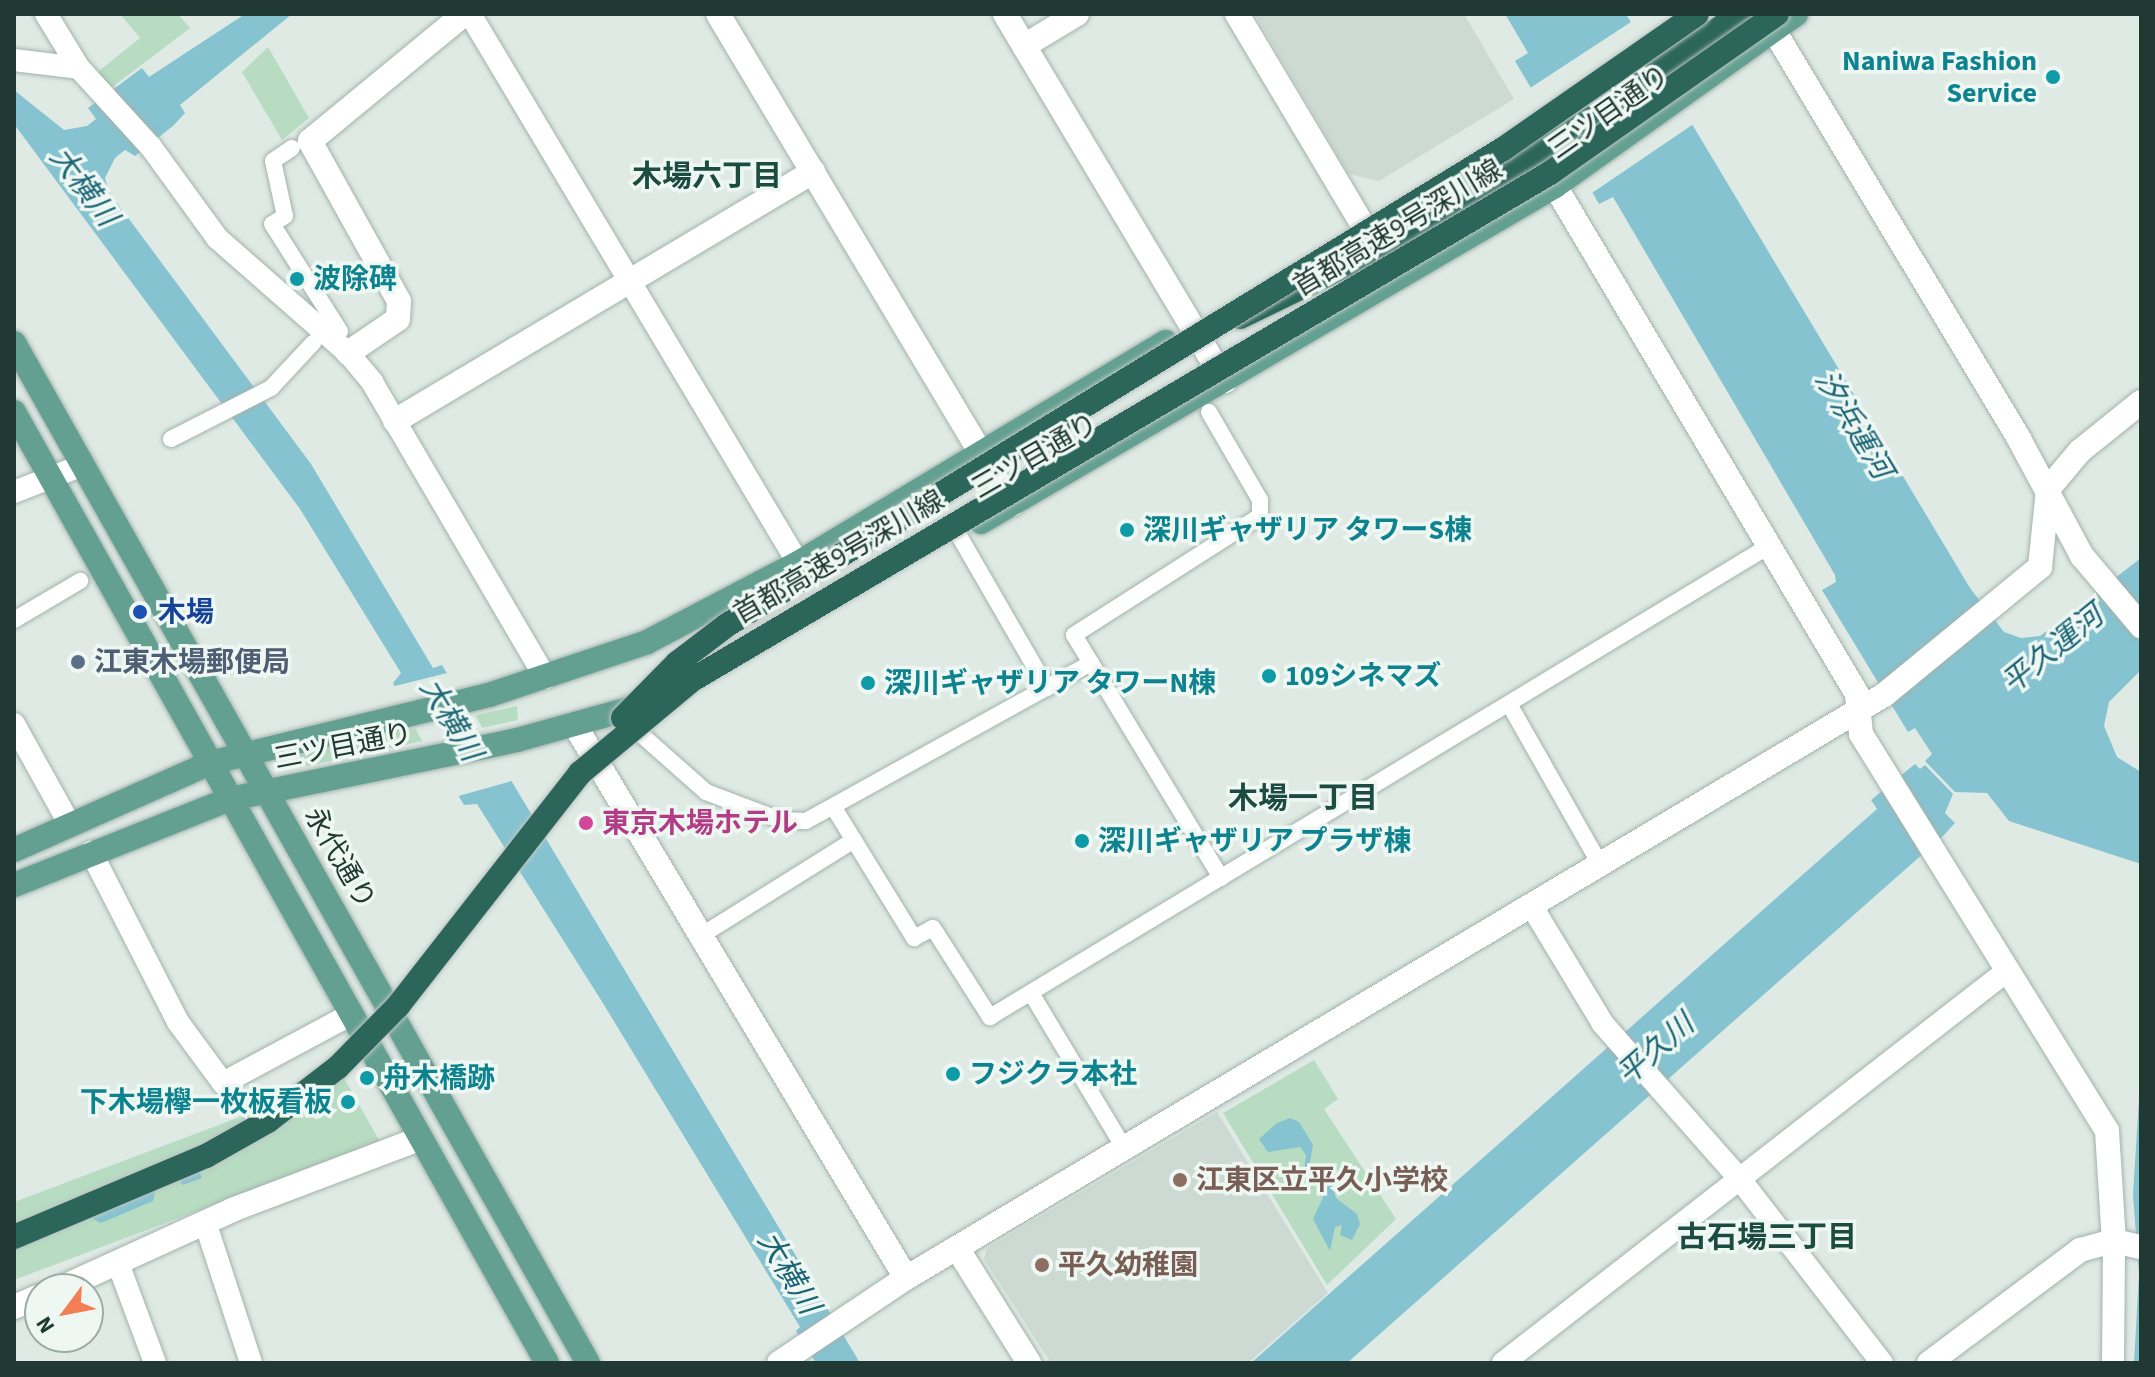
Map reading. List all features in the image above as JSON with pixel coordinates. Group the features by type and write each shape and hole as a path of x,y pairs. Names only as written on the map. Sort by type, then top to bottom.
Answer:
{"highway":[{"name":"首都高速9号深川線","path":"14,1236 192,1161 267,1119 313,1085 396,1003 598,744 656,683 727,625 1503,149 1697,14"},
{"path":"1191,327 1255,314 1387,246 1580,127 1740,14"},
{"name":"首都高速9号深川線","path":"14,1236 216,1151 268,1121 338,1067 398,1006 580,773 692,680 1550,173 1772,19"}],"main road":[{"name":"三ツ目通り","path":"14,850 210,763 245,751 489,695 546,678 709,613 798,563 1532,121 1686,14"},
{"name":"三ツ目通り","path":"14,885 230,799 420,762 576,727 737,666 1555,186 1678,103 1772,19 1796,14"},
{"name":"永代通り","path":"14,343 588,1363"},
{"path":"14,412 547,1363"}],"street":[{"path":"46,14 79,68 151,147 217,238 344,342"},
{"path":"344,342 398,319 399,301 310,141 464,14"},
{"path":"470,14 798,563"},
{"path":"718,14 1012,505"},
{"path":"1005,14 1225,381"},
{"path":"1024,46 1077,14"},
{"path":"1237,14 1362,224"},
{"path":"1772,19 2096,573 2141,626"},
{"path":"14,60 79,68"},
{"path":"292,148 273,161 285,216 272,224 395,421 546,678"},
{"path":"395,421 813,172"},
{"path":"1555,186 1857,694 1861,734 2107,1131 2129,1244 2113,1363"},
{"path":"171,439 210,416 271,388 313,343"},
{"path":"789,1357 906,1278 1887,692 2040,567 2048,489 2080,451 2141,402"},
{"path":"1209,412 1260,500 1260,516 1074,635 1221,878"},
{"path":"14,492 83,465"},
{"path":"958,534 1047,688"},
{"path":"834,808 914,938 933,928 990,1017 1769,546"},
{"path":"14,620 80,581"},
{"path":"616,713 706,792 780,820 806,821 1091,663"},
{"path":"1509,704 1600,864"},
{"path":"14,724 70,825"},
{"path":"576,727 906,1278"},
{"path":"702,935 854,840"},
{"path":"91,852 178,1022 223,1083 350,1015"},
{"path":"1531,905 1614,1037 1739,1178 1882,1363"},
{"path":"1503,1363 2008,970"},
{"path":"1031,993 1124,1148"},
{"path":"101,1273 205,1222 419,1139"},
{"path":"205,1222 251,1363"},
{"path":"1929,1363 2080,1250 2129,1244"},
{"path":"957,1248 1029,1363"},
{"path":"119,1266 155,1363"}],"shaded area":[{"path":"1255,14 1464,14 1514,99 1379,181 1349,174"},
{"name":"江東区立平久小学校","path":"1217,1112 1328,1293 1248,1363 1051,1363 984,1259 987,1248"}],"green space":[{"path":"120,14 178,14 190,28 102,95 89,79 140,38"},
{"path":"268,47 309,118 282,140 242,72"},
{"path":"517,706 518,720 299,768 295,756"},
{"path":"1314,1060 1338,1099 1324,1109 1396,1219 1327,1285 1223,1113"},
{"path":"344,1078 380,1142 33,1273 24,1273 24,1276 14,1280 14,1202"}],"water":[{"name":"大横川","path":"245,14 292,14 180,105 185,113 173,126 135,156 125,150 115,158 105,178 109,192 311,464 433,668 442,665 860,1363 816,1363 796,1331 800,1327 601,1000 477,804 464,805 393,683 401,673 300,509 14,124 14,90 64,130 87,126 96,119 88,108 142,68 149,77"},
{"path":"1505,14 1626,14 1970,588 2004,632 2021,638 2040,636 2141,558 2141,670 2109,702 2104,726 2117,757 2141,772 2141,864 2009,821 1987,793 1955,792 1925,761 1932,754 1915,728 1908,732 1822,590 1836,582 1835,575 1613,197 1599,204 1515,61 1528,53"},
{"name":"平久川","path":"1915,764 1920,769 1925,765 1953,794 1945,813 1955,823 1943,836 1347,1363 1251,1363 1877,809 1871,800"},
{"path":"2141,1066 2141,1363 2134,1363 2139,1274 2133,1195"},
{"path":"1290,1118 1299,1122 1313,1145 1308,1173 1330,1177 1336,1198 1357,1214 1360,1224 1352,1240 1340,1235 1342,1225 1335,1227 1330,1251 1313,1219 1327,1189 1319,1181 1303,1178 1306,1155 1300,1147 1268,1152 1259,1139 1277,1123"},
{"path":"192,1154 202,1178 183,1185 178,1179 156,1189 153,1201 101,1223 91,1218 14,1251 14,1230"}],"pier":[{"path":"1634,20 1695,123 1589,195 1527,90"},
{"path":"451,672 512,781 455,797 391,687"}],"place":[{"name":"Naniwa Fashion Service","path":"2053,77"},
{"name":"波除碑","path":"297,279"},
{"name":"深川ギャザリア タワーS棟","path":"1127,530"},
{"name":"木場","path":"140,612"},
{"name":"江東木場郵便局","path":"78,662"},
{"name":"109シネマズ","path":"1269,676"},
{"name":"深川ギャザリア タワーN棟","path":"868,683"},
{"name":"東京木場ホテル","path":"586,823"},
{"name":"深川ギャザリア プラザ棟","path":"1082,841"},
{"name":"フジクラ本社","path":"953,1074"},
{"name":"舟木橋跡","path":"367,1078"},
{"name":"下木場欅一枚板看板","path":"348,1102"},
{"name":"江東区立平久小学校","path":"1180,1180"},
{"name":"平久幼稚園","path":"1042,1265"}],"district":[{"name":"木場六丁目","path":"707,177"},
{"name":"木場一丁目","path":"1303,799"},
{"name":"古石場三丁目","path":"1767,1238"}],"water label":[{"name":"汐浜運河","path":"1853,425"},
{"name":"平久運河","path":"2053,650"}]}
